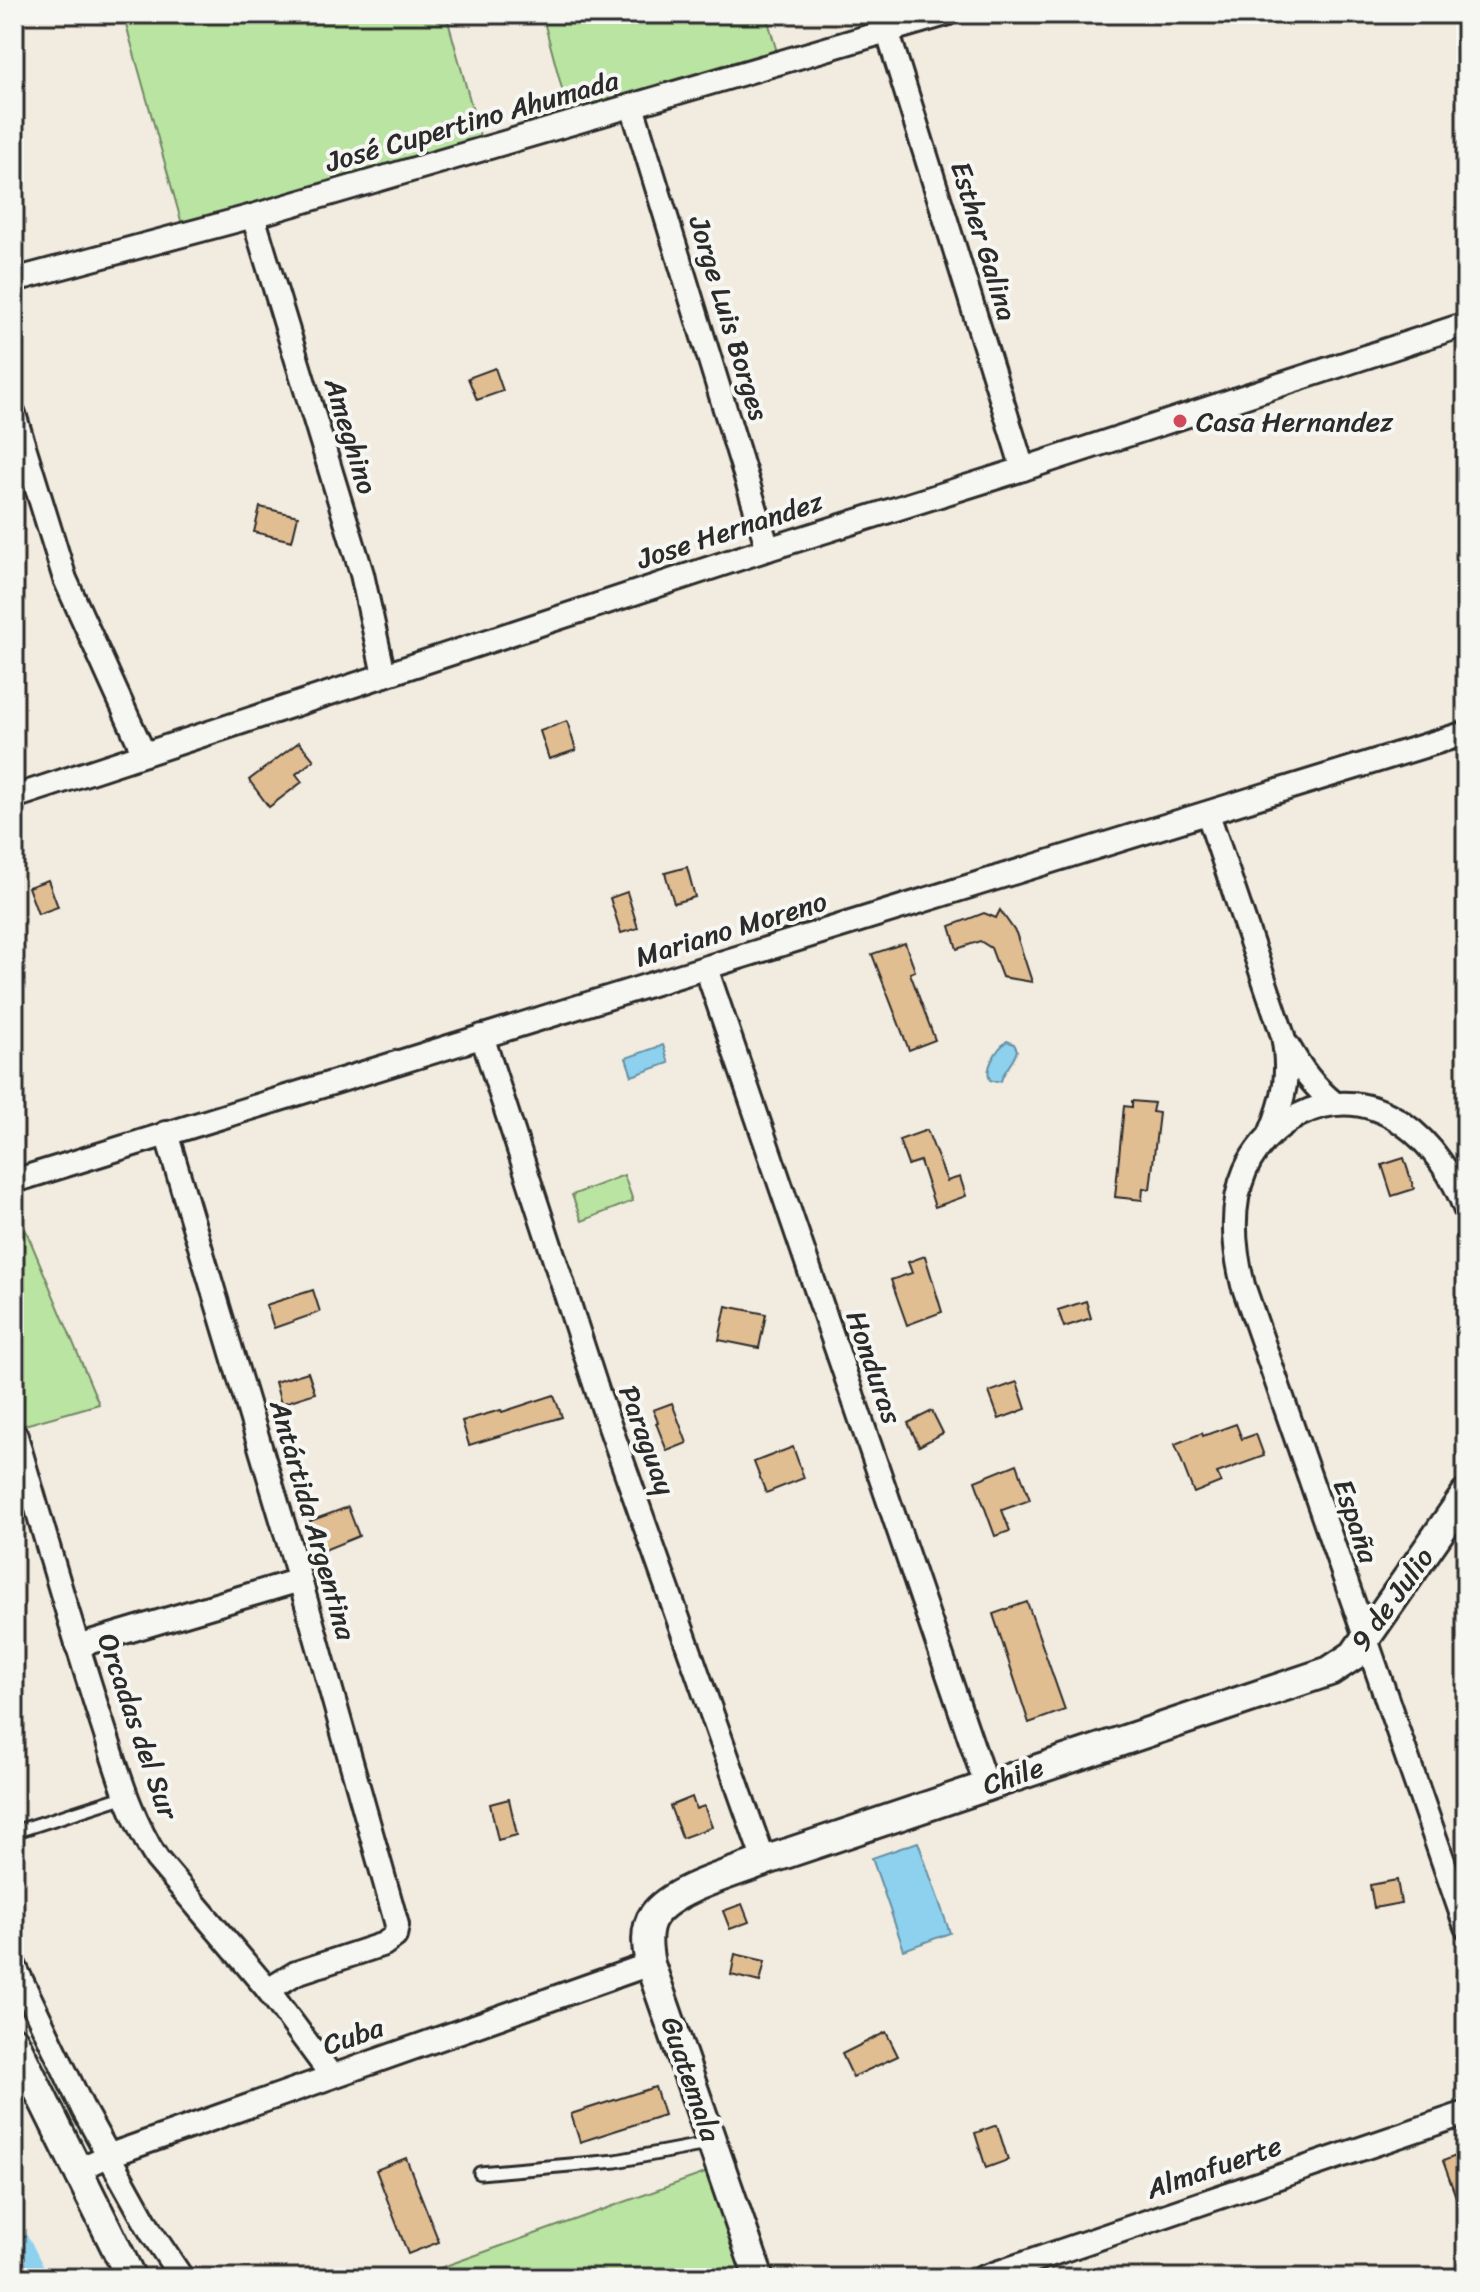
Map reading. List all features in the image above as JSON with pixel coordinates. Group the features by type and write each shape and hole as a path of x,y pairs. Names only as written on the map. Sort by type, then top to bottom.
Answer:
{"street":[{"name":"José Cupertino Ahumada","path":"14,280 253,216 946,14"},
{"name":"Esther Galina","path":"887,30 1023,469"},
{"name":"Jorge Luis Borges","path":"632,106 768,549"},
{"name":"Ameghino","path":"253,216 362,574 384,675"},
{"name":"Jose Hernandez","path":"14,797 1466,324"},
{"path":"14,414 69,589 144,754"},
{"name":"Mariano Moreno","path":"14,1181 1466,733"},
{"name":"España","path":"1208,814 1283,1036 1287,1060 1287,1080 1281,1108 1270,1135 1245,1170 1239,1189 1235,1242 1239,1268 1466,1927"},
{"name":"Honduras","path":"706,968 986,1785"},
{"name":"Paraguay","path":"482,1036 598,1393 764,1861"},
{"name":"España","path":"1283,1036 1303,1073 1334,1103"},
{"path":"1334,1103 1385,1112 1399,1119 1434,1151 1453,1180 1466,1211"},
{"name":"España","path":"1270,1135 1304,1113 1334,1103"},
{"name":"Antártida Argentina","path":"166,1133 300,1580 397,1925 395,1936 384,1944 296,1973 268,1990"},
{"name":"Orcadas del Sur","path":"16,1436 77,1646 126,1796 147,1843 157,1859 268,1990 331,2075"},
{"name":"9 de Julio","path":"1343,1664 1366,1640 1466,1494"},
{"path":"77,1646 300,1580"},
{"name":"Chile","path":"683,1892 764,1861 1330,1671 1343,1664"},
{"name":"Guatemala","path":"683,1892 653,1916 647,1936 650,1964 759,2278"},
{"name":"Cuba","path":"77,2170 110,2155 331,2075 650,1964"},
{"path":"14,1965 84,2111 151,2232 182,2278"},
{"path":"14,2041 131,2278"},
{"name":"Almafuerte","path":"982,2278 1466,2113"}],"lane":[{"path":"14,1832 126,1796"},
{"path":"480,2173 616,2161 713,2143"}],"green space":[{"path":"123,14 446,14 481,140 182,224"},
{"path":"542,14 766,14 779,59 569,115"},
{"path":"624,1175 633,1201 582,1221 572,1195"},
{"path":"14,1202 99,1404 14,1428"},
{"path":"722,2167 760,2278 412,2278"}],"water":[{"path":"1007,1041 1014,1044 1016,1055 1001,1081 990,1080 992,1059"},
{"path":"663,1045 669,1063 632,1076 626,1058"},
{"path":"918,1842 950,1933 904,1950 872,1858"}],"building":[{"path":"495,368 503,391 477,400 468,378"},
{"path":"260,507 298,516 292,541 254,532"},
{"path":"567,721 576,750 549,759 540,731"},
{"path":"299,742 314,760 296,774 302,782 269,807 249,780"},
{"path":"687,867 695,897 674,903 665,873"},
{"path":"48,880 58,907 38,914 28,887"},
{"path":"627,892 638,928 621,933 610,898"},
{"path":"1000,910 1016,933 1032,982 1002,977 991,948 980,941 957,949 950,926 984,913 996,918"},
{"path":"905,943 915,971 910,973 935,1040 909,1050 872,954"},
{"path":"1132,1101 1154,1103 1152,1112 1159,1113 1150,1189 1143,1188 1142,1200 1115,1197 1124,1106 1132,1107"},
{"path":"927,1130 947,1181 960,1177 966,1196 935,1207 920,1161 908,1165 899,1140"},
{"path":"1404,1158 1414,1189 1392,1196 1382,1165"},
{"path":"925,1256 942,1312 907,1325 891,1280 912,1273 908,1262"},
{"path":"313,1290 320,1312 274,1328 266,1305"},
{"path":"1086,1301 1091,1318 1064,1327 1058,1310"},
{"path":"726,1306 766,1314 759,1348 719,1340"},
{"path":"308,1372 315,1393 281,1404 275,1382"},
{"path":"1017,1382 1026,1409 999,1419 989,1392"},
{"path":"554,1395 562,1417 469,1445 462,1421"},
{"path":"672,1403 687,1443 667,1451 653,1410"},
{"path":"932,1411 943,1433 919,1446 908,1423"},
{"path":"1236,1424 1242,1439 1256,1434 1264,1456 1217,1473 1221,1482 1194,1493 1175,1444"},
{"path":"793,1447 804,1478 766,1493 754,1462"},
{"path":"1017,1464 1030,1500 1002,1510 1010,1531 995,1536 975,1481"},
{"path":"348,1507 359,1536 322,1551 310,1521"},
{"path":"1027,1602 1065,1710 1029,1723 993,1614"},
{"path":"692,1797 696,1809 704,1806 712,1827 682,1838 670,1806"},
{"path":"509,1799 517,1835 498,1840 490,1804"},
{"path":"1397,1880 1401,1903 1374,1908 1370,1885"},
{"path":"742,1904 749,1922 730,1929 723,1911"},
{"path":"735,1954 765,1961 760,1982 731,1975"},
{"path":"886,2032 898,2056 853,2077 842,2054"},
{"path":"655,2087 664,2115 580,2142 571,2114"},
{"path":"997,2125 1008,2160 986,2168 975,2133"},
{"path":"1466,2152 1466,2218 1464,2219 1443,2161"},
{"path":"406,2158 439,2242 408,2254 376,2170"}],"waterway":[{"path":"14,2248 29,2278"}],"place":[{"name":"Casa Hernandez","path":"1180,421"}]}
